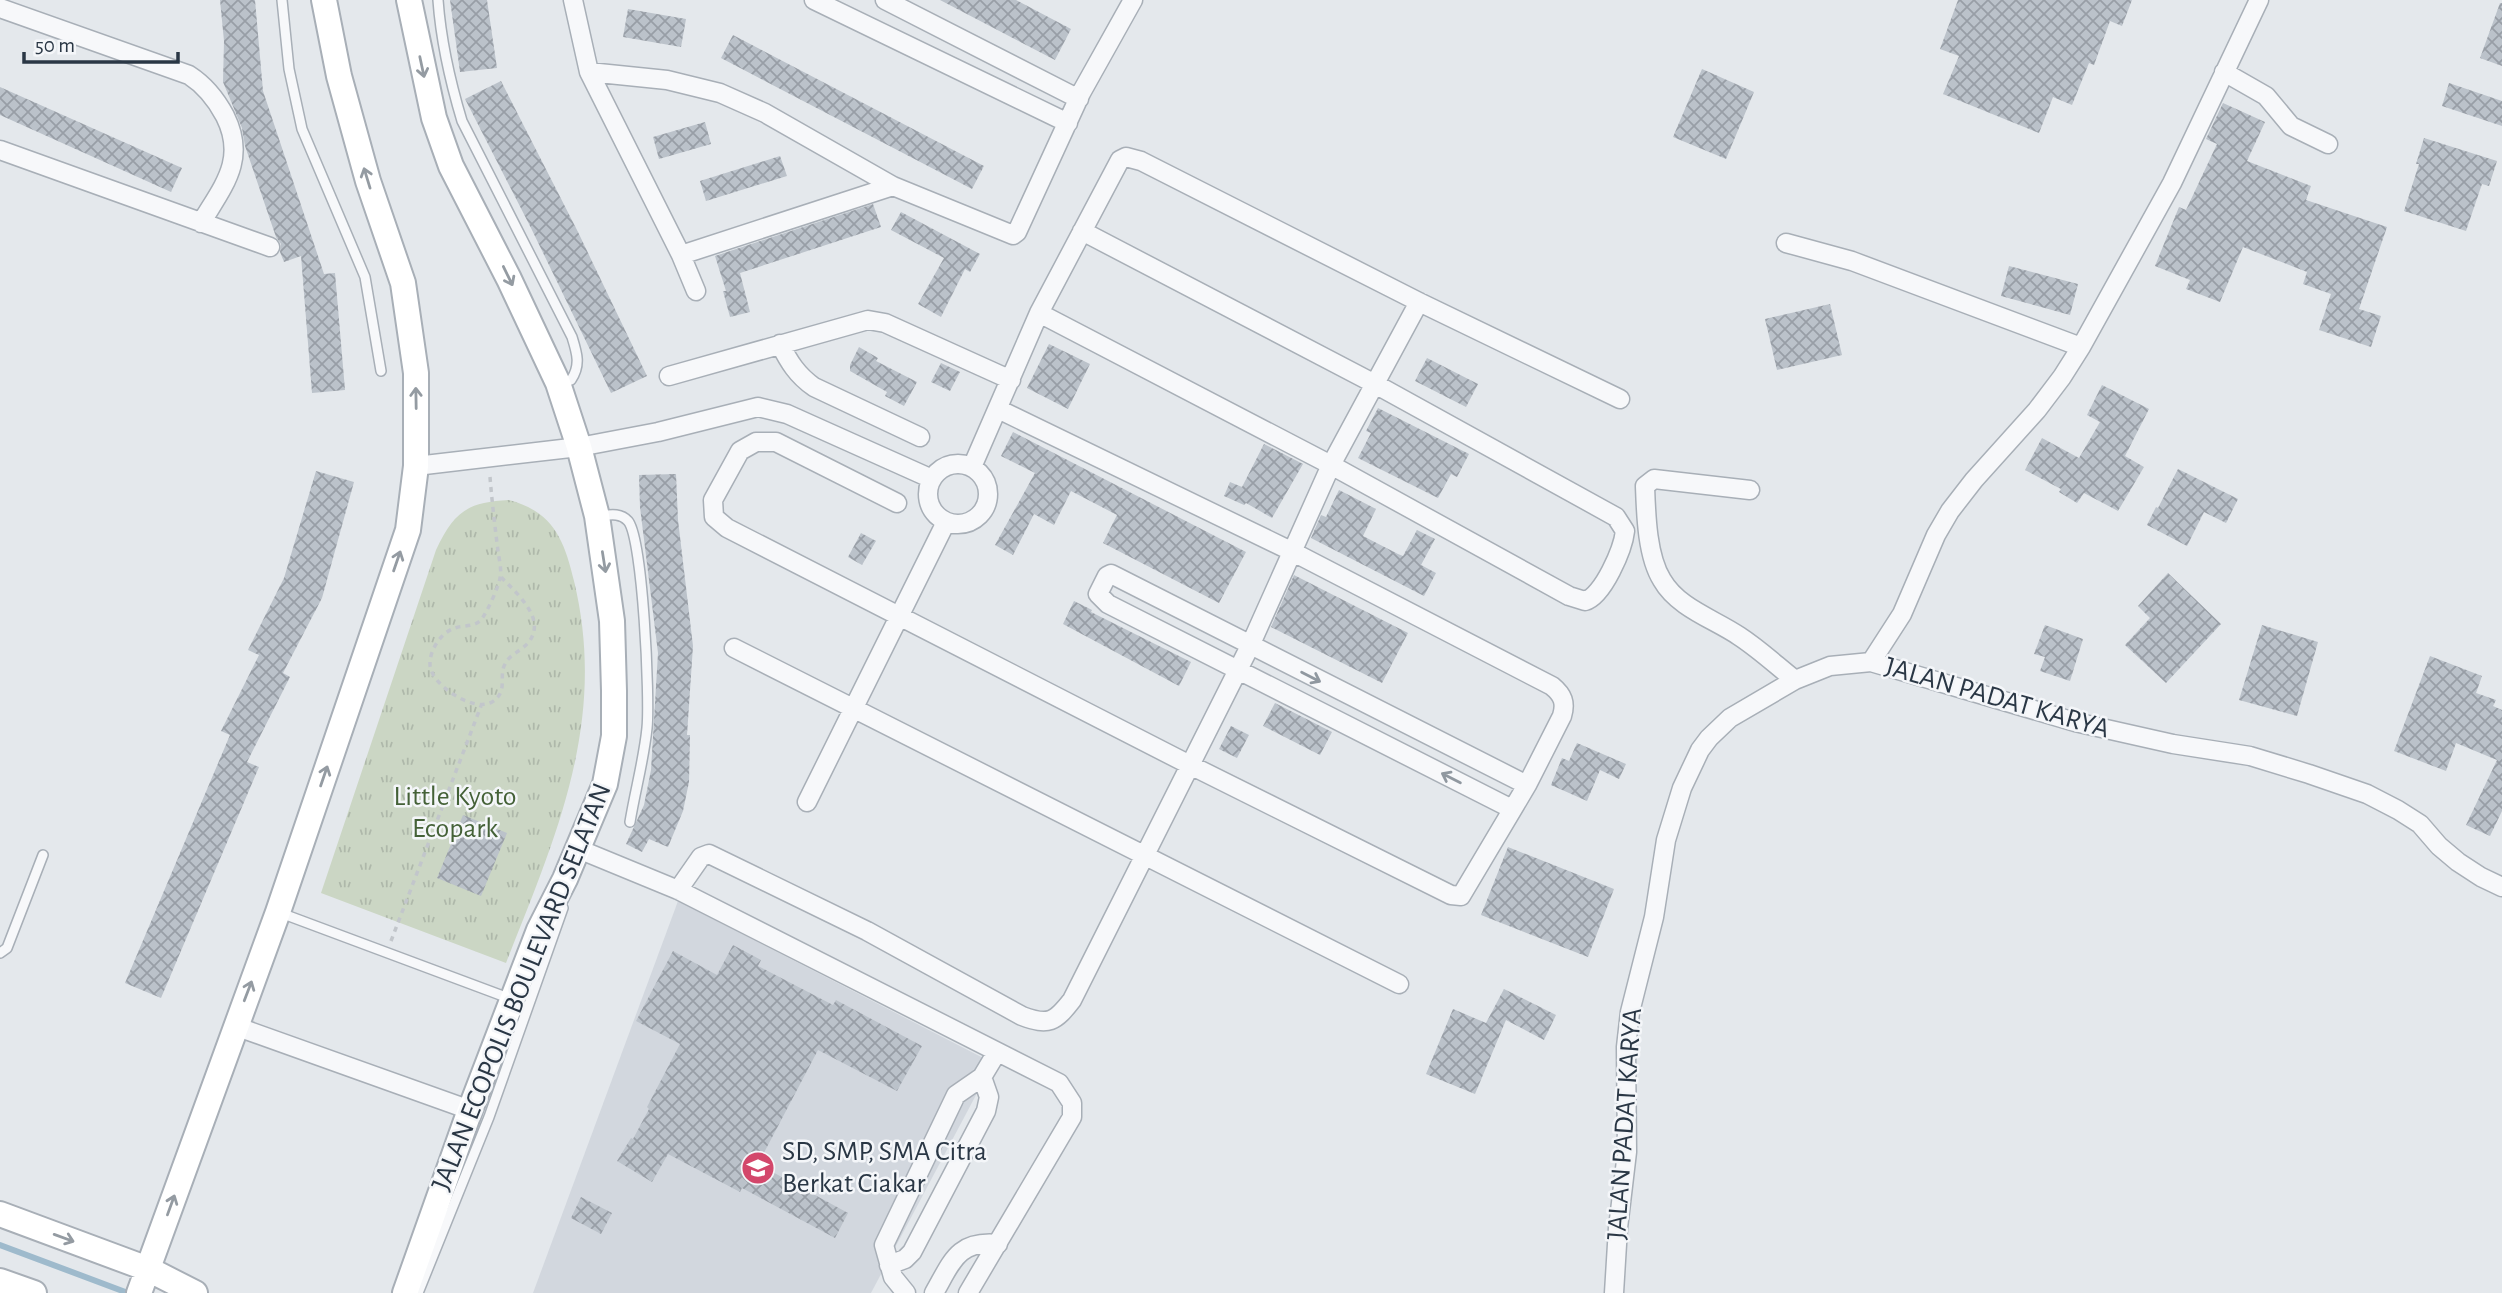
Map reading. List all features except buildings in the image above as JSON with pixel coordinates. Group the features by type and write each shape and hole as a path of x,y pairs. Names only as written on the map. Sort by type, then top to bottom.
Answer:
{"street":[{"path":"144,1281 278,912 408,530 416,466 416,373 403,283 368,181 339,76 324,0"},
{"name":"JALAN ECOPOLIS BOULEVARD SELATAN","path":"405,1293 472,1111 508,998 565,879 605,784 614,736 612,621 597,516 579,447 558,383 451,166 435,118 409,0"},
{"path":"573,0 589,72 681,255 696,291"},
{"path":"814,0 1068,123"},
{"path":"885,0 1079,99"},
{"path":"589,72 667,80 741,101 893,186 1013,235 1017,232 1079,99 1133,0"},
{"path":"1871,662 1902,614 1936,535 1950,511 1973,480 2037,410 2081,347 2172,183 2259,0"},
{"path":"0,8 189,75 204,85 214,97 232,130 235,155 230,173 201,223"},
{"path":"2224,72 2266,96 2291,126 2328,144"},
{"path":"0,150 270,247"},
{"path":"972,467 1039,313 1120,160 1126,157 1133,158 1419,302 1620,399"},
{"path":"681,255 893,186"},
{"path":"1039,313 1331,466 1569,596 1585,601 1600,591 1624,540 1623,524 1616,517 1375,384 1082,231"},
{"path":"1786,243 1852,261 2081,347"},
{"path":"678,890 701,857 709,854 867,931 1022,1016 1040,1022 1058,1017 1072,1000 1250,646 1331,466 1419,302"},
{"path":"668,376 856,322 878,321 1011,380"},
{"path":"780,344 791,366 801,378 814,387 920,437"},
{"path":"416,466 579,447 658,432 758,407 787,414 932,479"},
{"path":"897,503 776,442 756,442 740,452 713,500 714,517 727,528 1190,765 1456,897 1461,896 1527,785 1562,716 1564,707 1560,692 1291,551 998,409"},
{"path":"950,465 972,467 986,482 987,502 983,511 967,523 947,522 932,508 928,498 932,479 939,470 950,465"},
{"path":"1750,490 1654,479 1647,481 1644,486 1647,523 1655,563 1669,592 1690,608 1742,638 1794,680"},
{"path":"807,802 947,522"},
{"path":"1512,809 1108,604 1098,597 1098,592 1111,574 1527,785"},
{"path":"734,648 1399,984"},
{"name":"JALAN PADAT KARYA","path":"1614,1293 1627,1152 1626,1047 1630,1012 1654,917 1666,840 1682,788 1700,750 1709,738 1730,718 1794,680 1830,666 1871,662 2075,722 2173,744 2250,757 2367,794 2420,824 2439,846 2458,862 2502,887"},
{"path":"576,848 678,890 1059,1083 1072,1103 1072,1117 968,1293"},
{"path":"235,1026 472,1111"},
{"path":"906,1293 893,1277 884,1245 956,1095 982,1077 997,1052"},
{"path":"889,1265 905,1259 912,1252 986,1111 989,1097 982,1077"},
{"path":"0,1214 144,1281 195,1293"},
{"path":"934,1293 953,1259 967,1247 980,1242 998,1244"},
{"path":"0,1281 34,1293"}],"lane":[{"path":"282,0 289,69 302,129 365,277 381,371"},
{"path":"438,0 440,32 462,121 572,337 578,359 576,372 571,380 558,383"},
{"path":"597,516 617,514 629,522 638,559 649,676 647,728 630,822"},
{"path":"0,953 7,948 43,855"},
{"path":"418,1293 472,1111 567,896 565,879"},
{"path":"278,912 508,998"}],"path":[{"path":"487,458 501,577 482,619 475,624 452,628 440,637 430,665 433,677 446,690 464,700 482,705 492,702 501,692 504,665 534,635 532,613 501,577"},
{"path":"387,952 482,705"}],"shaded area":[{"name":"SD, SMP, SMA Citra Berkat Ciakar","path":"678,901 993,1063 871,1293 533,1293"}],"green space":[{"name":"Little Kyoto Ecopark","path":"509,500 536,512 546,520 561,540 574,581 583,632 585,682 581,730 572,777 542,869 506,963 321,893 436,550 449,526 463,512 482,503"}],"waterway":[{"path":"0,1245 128,1293"}],"place":[{"name":"SD, SMP, SMA Citra Berkat Ciakar","path":"758,1168"}]}
